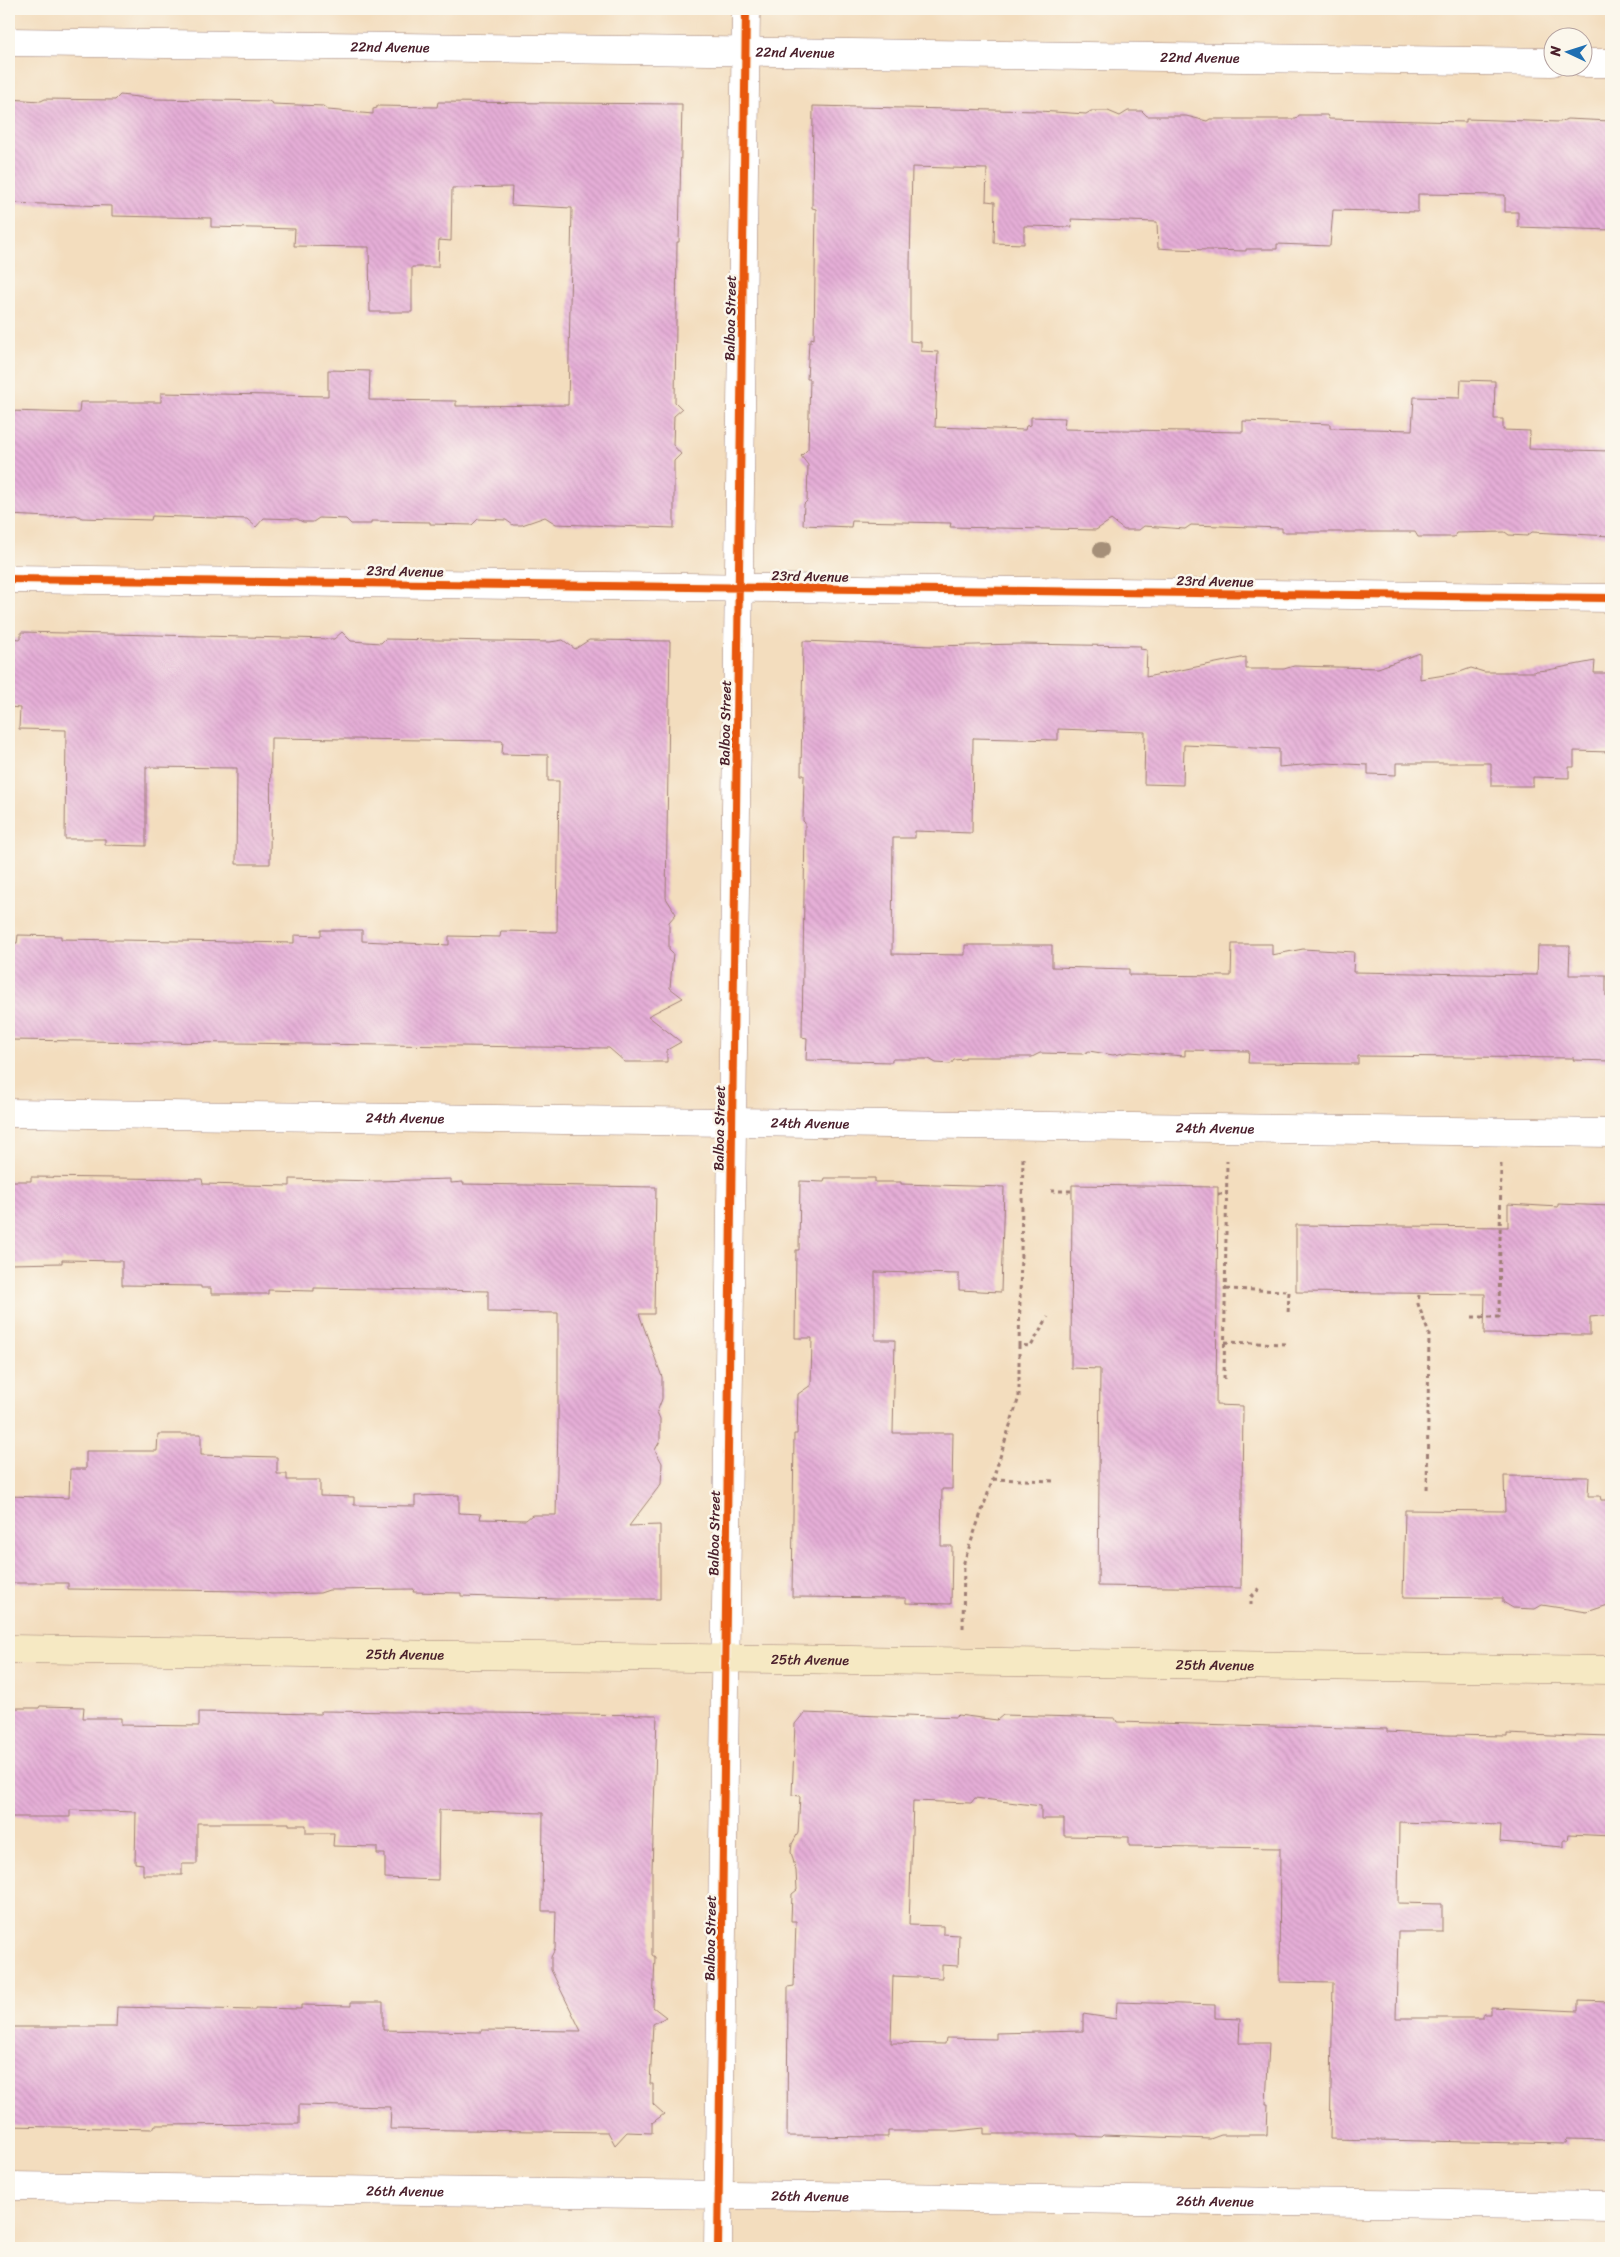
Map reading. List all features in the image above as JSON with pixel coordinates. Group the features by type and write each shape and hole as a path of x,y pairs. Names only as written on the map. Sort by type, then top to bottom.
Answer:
{"main road":[{"name":"25th Avenue","path":"9,1650 1611,1670"}],"street":[{"name":"Balboa Street","path":"718,2248 746,9"},
{"name":"22nd Avenue","path":"9,42 1542,62"},
{"path":"1592,63 1611,63"},
{"name":"23rd Avenue","path":"9,578 1611,598"},
{"name":"24th Avenue","path":"9,1113 1611,1132"},
{"name":"26th Avenue","path":"9,2186 1611,2206"}],"path":[{"path":"962,1661 964,1562 994,1479 1019,1398 1023,1125"},
{"path":"1224,1379 1227,1182"},
{"path":"1051,1191 1072,1191"},
{"path":"1218,1194 1227,1194"},
{"path":"1472,1317 1499,1317 1501,1199"},
{"path":"1226,1289 1289,1291 1288,1315"},
{"path":"1419,1295 1418,1304 1429,1334 1427,1493"},
{"path":"1019,1345 1030,1346 1048,1317"},
{"path":"1225,1342 1288,1344"},
{"path":"994,1479 1054,1480"},
{"path":"1251,1605 1251,1597 1262,1586"}],"building":[{"path":"120,95 156,99 269,101 273,104 323,106 328,110 373,114 373,109 377,108 377,106 437,107 438,102 682,104 679,242 677,242 675,402 682,409 674,416 673,445 681,454 674,461 674,528 556,524 545,517 522,525 513,525 506,520 478,519 472,525 371,521 371,524 351,524 346,519 319,518 313,522 303,522 297,519 264,518 256,527 247,519 152,516 151,520 82,518 76,515 49,517 9,515 9,411 79,413 80,402 161,402 161,393 328,396 328,370 370,371 369,400 456,401 456,406 568,405 572,208 511,205 512,187 452,188 451,241 439,240 438,267 412,267 412,312 370,312 369,247 294,246 295,229 211,227 211,218 112,216 112,206 9,203 9,99 41,101 45,99 115,100"},
{"path":"813,106 1039,111 1086,114 1091,111 1108,111 1120,116 1128,111 1142,111 1147,116 1186,116 1207,121 1210,119 1296,119 1299,115 1327,115 1329,119 1466,122 1466,119 1560,122 1567,119 1611,121 1611,230 1518,227 1518,212 1505,212 1505,195 1418,194 1418,212 1333,210 1330,246 1277,244 1277,249 1246,249 1246,251 1158,248 1157,222 1071,219 1072,227 1024,226 1024,244 994,243 995,202 986,201 987,169 912,167 910,341 921,342 921,351 938,352 935,427 1025,430 1026,426 1031,425 1031,417 1065,418 1064,429 1243,432 1243,421 1330,424 1330,428 1412,430 1414,397 1460,398 1461,380 1495,381 1494,419 1503,419 1503,430 1530,431 1529,449 1611,451 1611,536 1532,532 1527,536 1509,535 1505,532 1456,533 1454,537 1418,537 1415,532 1282,532 1282,528 1191,525 1185,529 1144,526 1139,530 1124,530 1111,520 1096,530 950,527 951,523 852,521 851,527 803,525 804,504 807,501 808,465 801,456 808,449 810,379 807,379 809,342 811,342 811,338 814,339 816,209 812,208"},
{"path":"21,632 334,639 342,632 351,641 381,643 385,639 550,642 563,640 575,649 589,640 670,641 666,898 676,914 669,922 669,949 673,953 670,988 683,998 648,1016 681,1042 667,1050 667,1062 625,1062 609,1048 9,1040 9,943 17,943 18,935 61,936 61,939 294,943 294,935 321,936 321,930 362,930 362,941 449,945 449,936 500,937 501,931 557,932 559,781 548,781 548,755 502,754 503,741 271,738 270,864 236,864 237,768 146,767 146,846 105,845 105,839 65,839 66,730 19,729 20,708 9,707 9,638 21,639"},
{"path":"803,641 931,646 1020,644 1141,646 1140,649 1147,650 1146,677 1246,657 1246,669 1284,669 1294,666 1378,668 1420,653 1420,679 1457,673 1471,668 1484,672 1535,672 1595,661 1594,673 1611,673 1611,752 1574,751 1574,767 1569,767 1569,778 1533,777 1533,786 1491,786 1491,763 1396,763 1396,775 1368,774 1368,765 1325,763 1279,767 1279,749 1184,745 1183,785 1144,784 1145,732 1058,729 1058,740 973,738 972,833 915,831 915,838 893,838 892,954 965,955 965,945 1052,945 1052,967 1129,969 1129,975 1231,976 1232,944 1272,944 1272,955 1303,949 1354,952 1353,972 1537,975 1538,946 1570,946 1569,975 1606,975 1606,996 1611,996 1611,1061 1573,1060 1574,1058 1358,1056 1358,1064 1248,1063 1249,1051 1185,1050 1185,1056 1130,1052 1113,1055 1089,1051 1083,1054 1040,1053 1032,1057 965,1057 965,1059 954,1060 951,1064 936,1063 929,1059 892,1059 892,1062 806,1060 807,1038 802,1037 805,823 803,821 804,775 801,775"},
{"path":"31,1177 202,1179 203,1184 290,1186 290,1179 377,1181 451,1179 451,1183 463,1182 463,1184 656,1187 654,1314 639,1314 662,1377 662,1399 657,1412 660,1419 660,1441 655,1450 662,1463 661,1484 629,1526 660,1525 660,1599 558,1599 461,1596 461,1593 413,1592 414,1589 329,1590 320,1593 271,1594 255,1591 68,1589 68,1583 9,1583 9,1496 69,1498 70,1469 86,1469 86,1451 157,1451 158,1434 201,1434 201,1455 277,1457 277,1474 287,1474 287,1480 320,1480 320,1496 354,1497 354,1505 415,1506 415,1496 459,1495 459,1513 481,1514 480,1519 526,1520 532,1515 556,1515 558,1313 488,1312 488,1291 314,1288 314,1291 268,1290 268,1294 211,1294 211,1288 201,1288 201,1286 122,1285 122,1261 62,1260 62,1263 9,1264 9,1181 31,1181"},
{"path":"825,1178 875,1178 875,1182 901,1182 901,1184 1004,1187 1001,1292 959,1290 959,1274 875,1272 875,1340 895,1340 893,1433 953,1433 952,1489 942,1489 941,1546 952,1546 951,1604 906,1603 906,1598 792,1597 794,1434 797,1434 798,1394 811,1385 812,1338 795,1338 796,1250 799,1250 800,1181 824,1182"},
{"path":"1072,1185 1218,1187 1216,1405 1243,1406 1241,1588 1098,1586 1100,1369 1071,1368"},
{"path":"1508,1204 1558,1207 1558,1204 1611,1206 1611,1315 1590,1317 1590,1335 1484,1334 1485,1294 1296,1292 1296,1225 1508,1227"},
{"path":"1504,1476 1589,1477 1588,1496 1600,1496 1601,1500 1611,1500 1611,1604 1587,1612 1542,1605 1535,1609 1513,1608 1503,1602 1503,1598 1403,1597 1405,1510 1505,1511"},
{"path":"40,1706 84,1707 83,1718 121,1718 121,1725 199,1726 199,1712 321,1714 321,1711 657,1715 652,1870 652,1955 655,1957 653,2007 666,2017 653,2024 650,2084 653,2084 653,2104 664,2114 652,2123 652,2133 627,2132 615,2145 608,2132 390,2129 391,2107 299,2105 299,2124 155,2125 153,2129 9,2126 9,2027 116,2027 117,2007 255,2010 255,2008 301,2009 301,2005 351,2006 351,2002 383,2002 383,2030 581,2031 551,1970 551,1957 555,1949 556,1911 542,1911 543,1813 439,1810 438,1880 385,1878 385,1854 377,1854 377,1847 333,1846 334,1833 306,1833 306,1825 289,1825 289,1823 197,1823 197,1864 182,1864 182,1875 143,1875 143,1864 135,1863 136,1812 70,1810 70,1817 9,1817 9,1708 39,1708"},
{"path":"804,1713 906,1717 906,1715 956,1717 958,1715 997,1720 1003,1715 1115,1718 1117,1722 1387,1729 1387,1732 1446,1735 1611,1736 1611,1836 1569,1834 1568,1840 1564,1840 1564,1847 1500,1842 1501,1825 1399,1822 1398,1903 1442,1904 1442,1932 1398,1932 1396,2018 1483,2018 1483,2014 1491,2014 1491,2007 1578,2011 1578,2001 1611,2002 1611,2140 1567,2139 1566,2144 1330,2139 1333,1983 1279,1982 1280,1848 1129,1846 1129,1837 1064,1836 1064,1819 1041,1819 1041,1806 975,1798 971,1803 913,1801 909,1925 943,1926 943,1934 959,1935 958,1966 942,1965 942,1978 893,1976 891,2043 945,2044 946,2038 996,2039 996,2033 1083,2031 1083,2014 1116,2019 1117,2002 1215,2005 1215,2018 1240,2019 1239,2043 1269,2043 1266,2104 1268,2104 1267,2135 1221,2135 1210,2139 1103,2135 1101,2137 1078,2136 1077,2134 984,2134 984,2128 956,2131 888,2131 888,2137 787,2136 788,1987 794,1986 796,1921 791,1921 792,1894 797,1890 796,1871 791,1852 792,1844 798,1833 800,1796 792,1795 795,1724"}],"cycle path":[{"path":"718,2248 746,9"},
{"path":"9,579 1611,598"}]}
